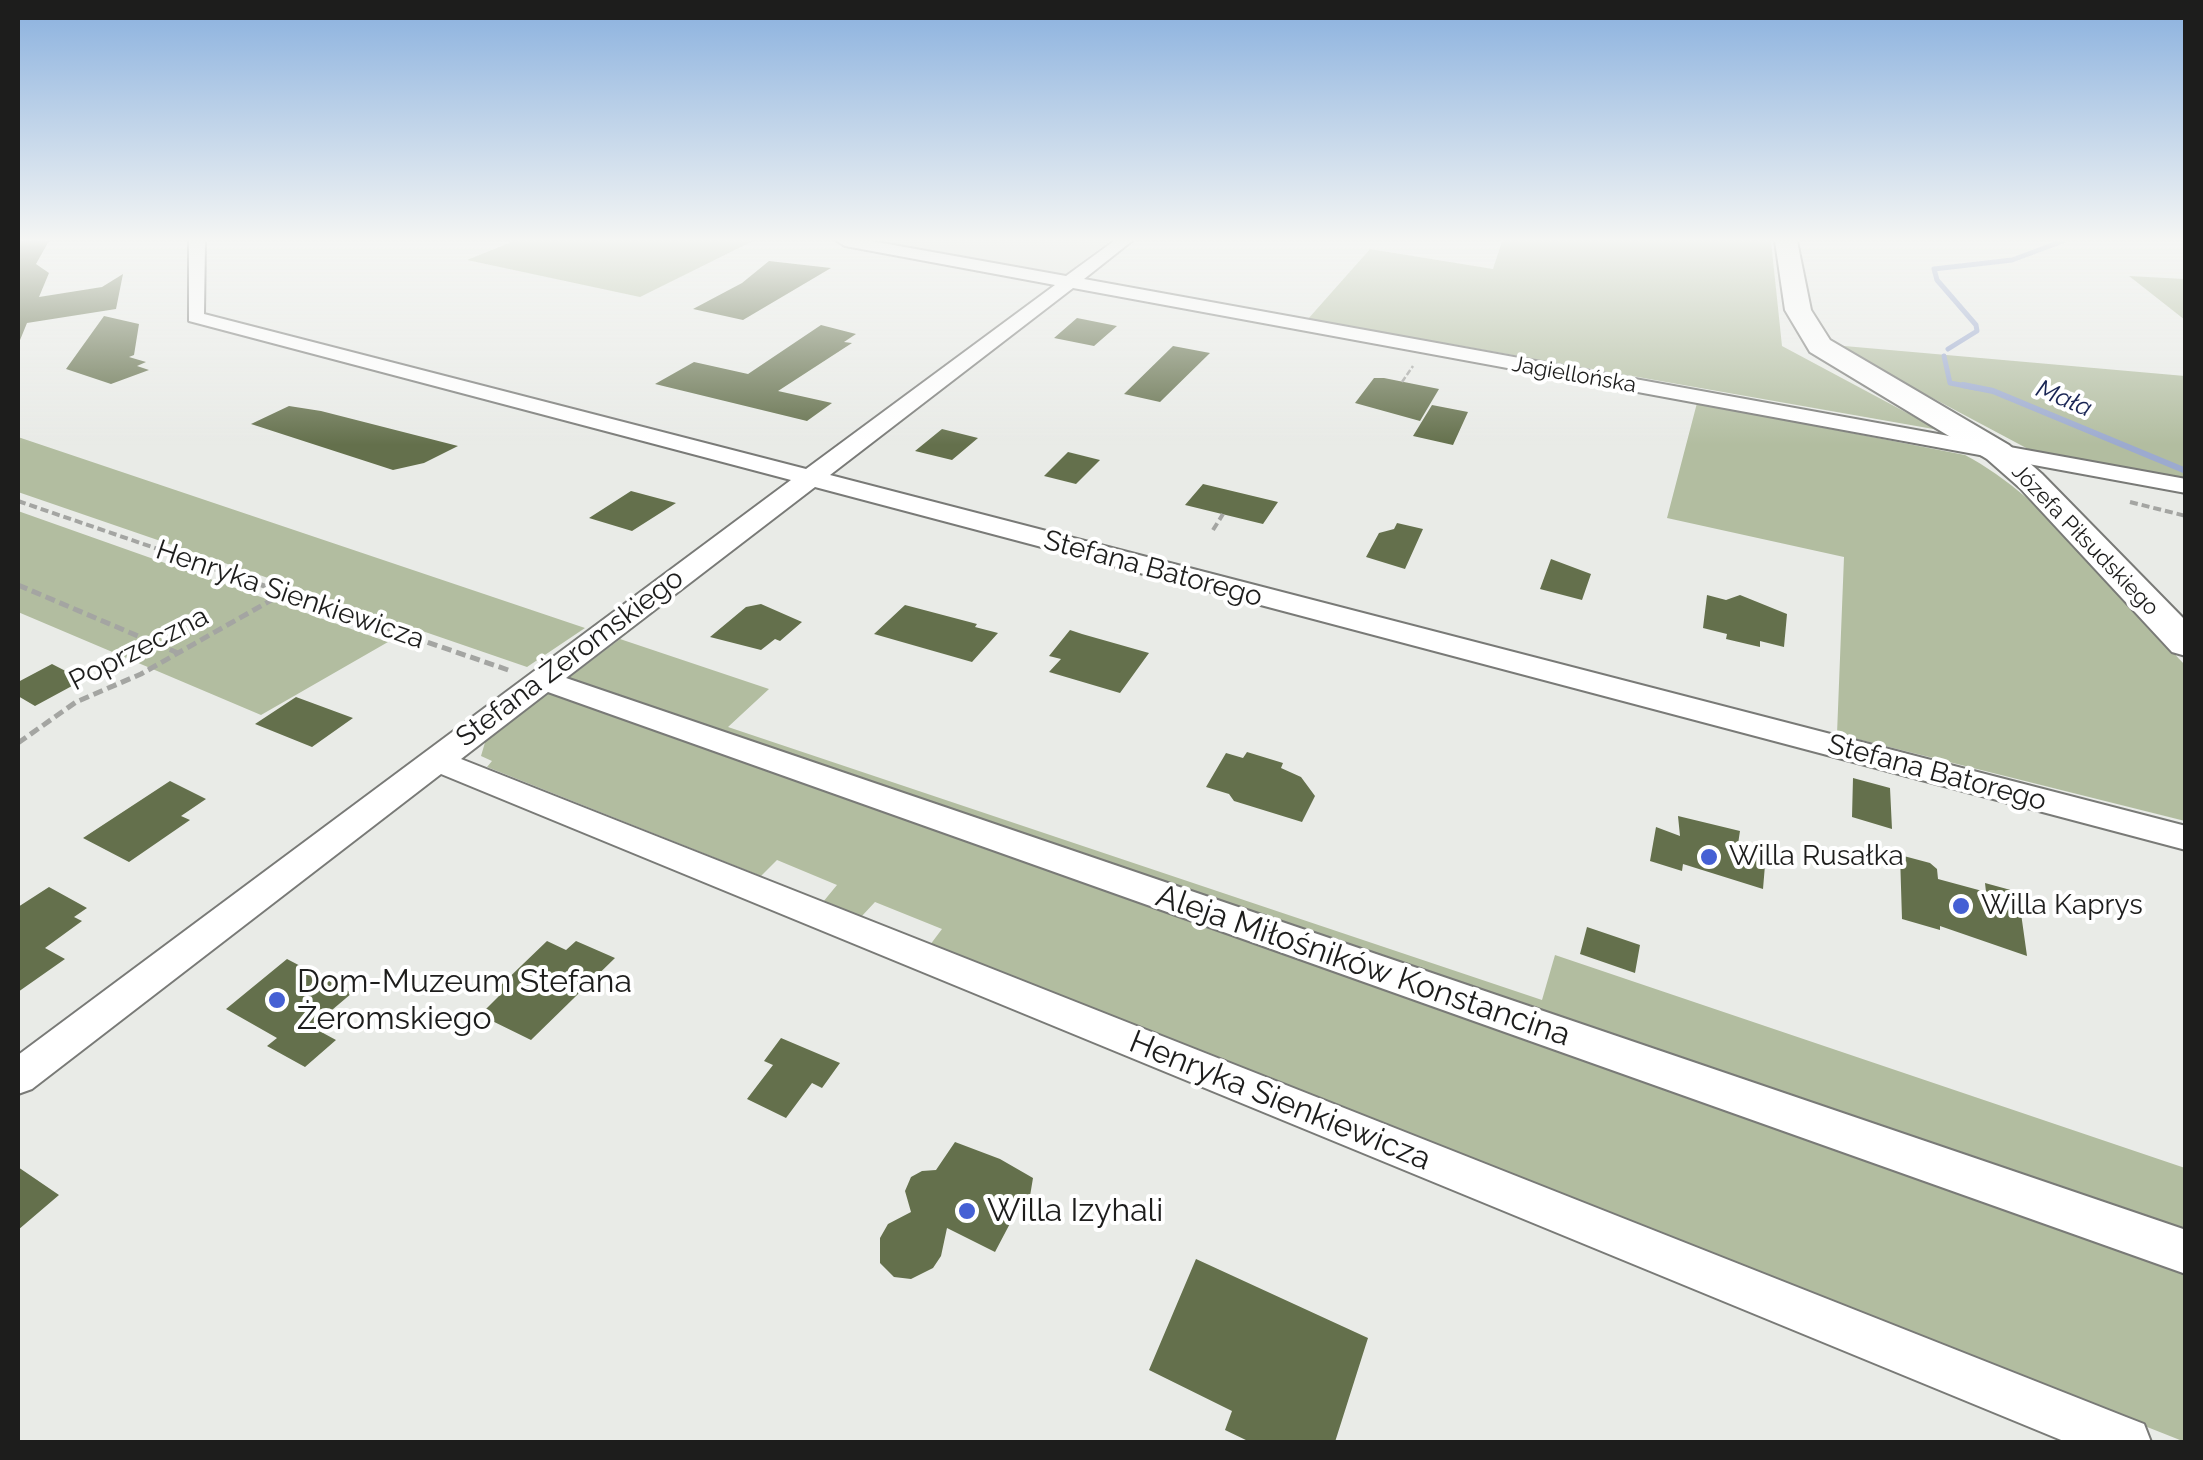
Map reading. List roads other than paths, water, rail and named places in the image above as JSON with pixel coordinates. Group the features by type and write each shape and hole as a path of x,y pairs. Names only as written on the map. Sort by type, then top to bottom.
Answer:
{"street":[{"name":"Stefana Batorego","path":"195,309 195,316 808,480 2186,838"},
{"name":"Stefana Żeromskiego","path":"18,1077 1034,309"},
{"name":"Jagiellońska","path":"1218,309 2186,486"},
{"name":"Józefa Piłsudskiego","path":"1795,309 1804,329 1820,346 1998,452 2031,481 2186,644"},
{"name":"Aleja Miłośników Konstancina","path":"553,671 2186,1252"},
{"name":"Henryka Sienkiewicza","path":"434,760 2126,1442"}],"waterway":[{"name":"Mała","path":"1948,349 1977,331 1962,309"},
{"name":"Mała","path":"1944,356 1950,383 1976,388"},
{"name":"Mała","path":"1963,385 1993,391 2186,471"}],"place":[{"name":"Willa Rusałka","path":"1709,857"},
{"name":"Willa Kaprys","path":"1961,906"},
{"name":"Dom-Muzeum Stefana Żeromskiego","path":"277,1000"},
{"name":"Willa Izyhali","path":"967,1211"}]}
